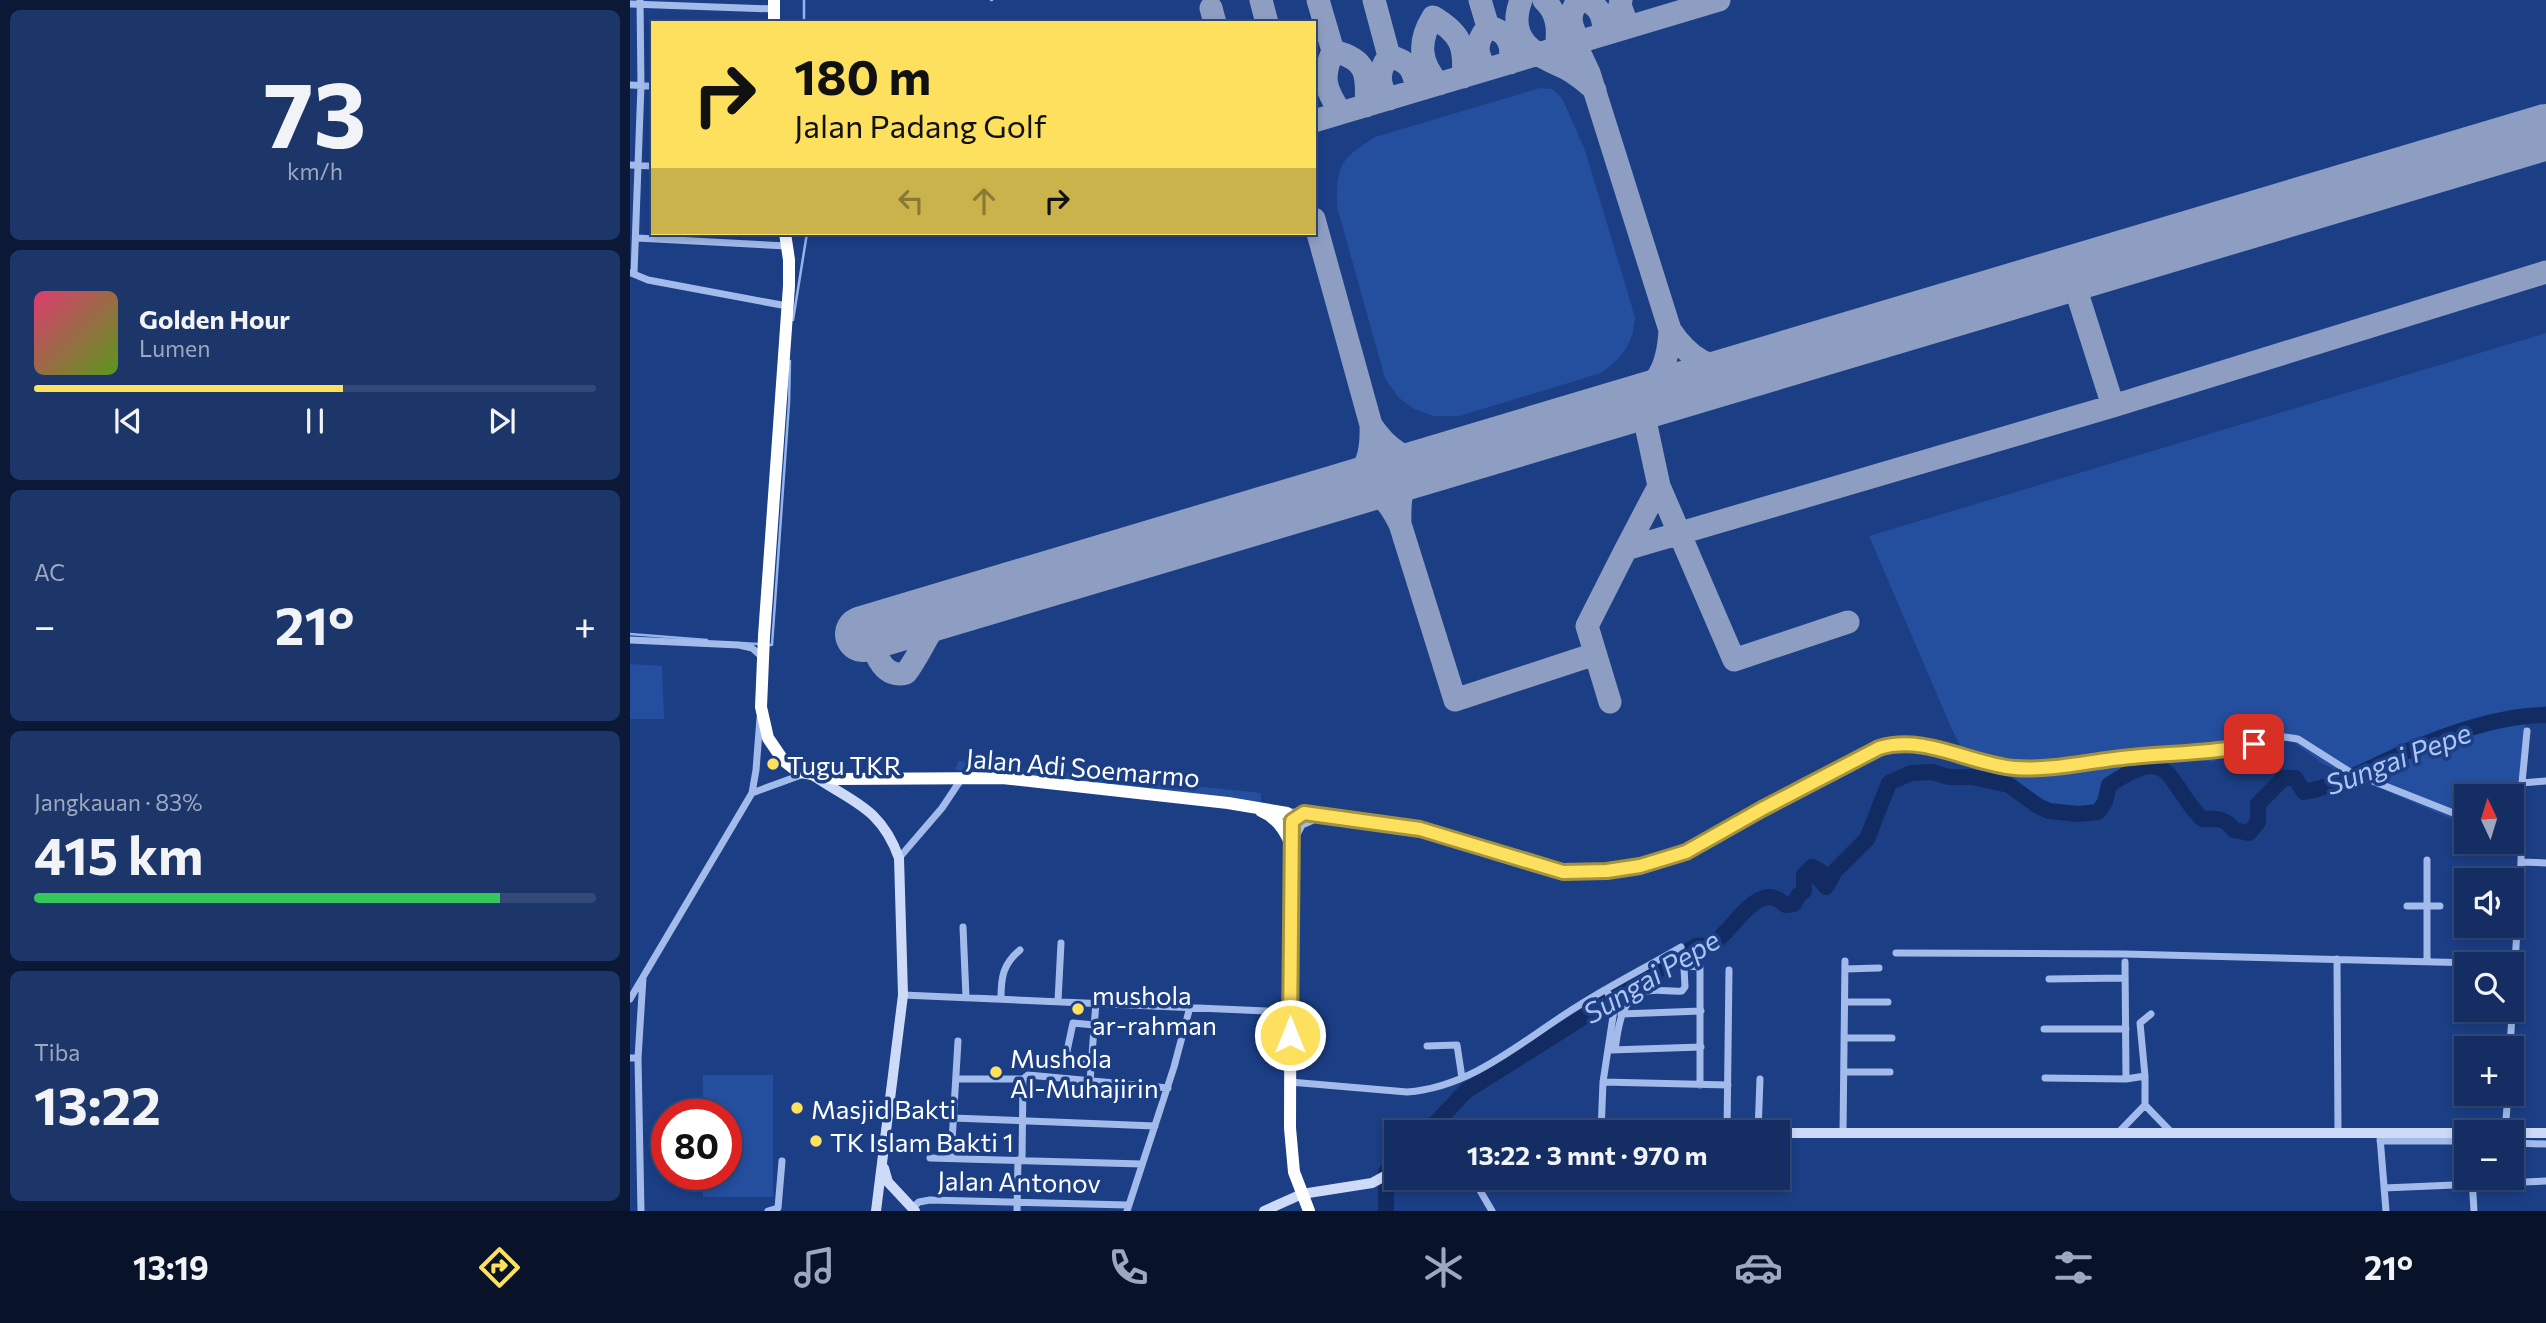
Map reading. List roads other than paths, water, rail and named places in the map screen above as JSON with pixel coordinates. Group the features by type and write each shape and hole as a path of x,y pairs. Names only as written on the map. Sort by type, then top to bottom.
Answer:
{"highway":[{"path":"786,239 789,272 761,707 768,738 776,750 791,766 810,775"},
{"name":"Jalan Adi Soemarmo","path":"810,775 836,779 1022,780 1250,806 1287,816"},
{"name":"Jalan Adi Soemarmo","path":"1250,806 1274,817 1286,832 1292,846"},
{"path":"1287,816 1292,846 1291,1153 1294,1172 1309,1211"}],"main road":[{"path":"810,775 865,807 890,837 899,858 903,995 876,1211"},
{"path":"1790,1133 2454,1133"},
{"path":"2524,1133 2546,1133"},
{"path":"883,1157 888,1182 914,1209"},
{"path":"1264,1211 1302,1194 1373,1183 1384,1178"}],"street":[{"path":"630,4 640,2 774,11"},
{"path":"640,2 641,85 634,165 637,238 632,273 648,280 787,306"},
{"path":"630,85 651,86"},
{"path":"637,238 786,239"},
{"path":"630,640 763,647"},
{"path":"630,999 751,793 757,761 761,707"},
{"path":"2527,730 2522,783 2546,781"},
{"path":"1287,816 1304,813 1328,815 1420,829 1543,867 1563,872 1583,872 1640,866 1686,852 1762,809 1879,748 1891,745 1922,745 1995,765 2029,769 2235,748 2286,737 2298,739 2350,772 2454,813"},
{"path":"751,793 771,784 810,775"},
{"path":"899,858 942,808 962,778"},
{"path":"1287,816 1304,813"},
{"path":"1292,846 1302,825 1314,818 1328,815"},
{"path":"2520,868 2521,854"},
{"path":"2427,860 2427,961"},
{"path":"2521,862 2546,863"},
{"path":"2407,906 2440,906"},
{"path":"963,927 966,997"},
{"path":"1058,1001 1061,943"},
{"path":"1290,1082 1407,1092 1424,1090 1462,1078 1506,1055 1560,1017 1681,947"},
{"path":"1000,998 1001,980 1006,966 1020,950"},
{"path":"1896,953 2035,952 2454,962"},
{"path":"2337,959 2338,1133"},
{"path":"2125,962 2126,1079"},
{"path":"1843,1133 1845,965 1879,968"},
{"path":"1601,1120 1603,1082 1621,1014 1634,998 1644,991 1684,989 1683,970 1687,966 1700,967 1700,1085"},
{"path":"1727,1120 1729,970"},
{"path":"641,1211 634,1058 643,975"},
{"path":"2049,979 2125,978"},
{"path":"1606,990 1612,1002 1611,1050"},
{"path":"903,995 1290,1012"},
{"path":"1090,1081 1096,1002"},
{"path":"1846,1002 1888,1002"},
{"path":"1128,1208 1168,1088 1190,1007"},
{"path":"1621,1014 1701,1011"},
{"path":"2118,1133 2144,1105 2145,1076 2140,1023 2151,1014"},
{"path":"1091,1062 1071,1058 1067,1051 1073,1023 1094,1025"},
{"path":"2044,1029 2126,1030"},
{"path":"1845,1038 1892,1038"},
{"path":"951,1158 958,1041"},
{"path":"1427,1046 1457,1045 1462,1078"},
{"path":"1611,1050 1701,1047"},
{"path":"1845,1072 1890,1072"},
{"path":"956,1079 1023,1079 1028,1075 1168,1088"},
{"path":"2045,1078 2126,1079 2145,1076"},
{"path":"1017,1211 1023,1079"},
{"path":"1758,1120 1760,1079"},
{"path":"1603,1082 1728,1085"},
{"path":"2144,1105 2171,1132"},
{"path":"953,1118 1155,1126"},
{"path":"2386,1211 2380,1139 2454,1141"},
{"path":"2524,1143 2546,1144"},
{"path":"930,1158 1142,1164"},
{"path":"768,1211 778,1208 782,1161"},
{"path":"2524,1181 2546,1181"},
{"path":"2384,1188 2454,1182"},
{"path":"1480,1190 1492,1211"},
{"path":"2473,1190 2474,1211"},
{"name":"Jalan Antonov","path":"914,1209 919,1202 930,1199 1128,1208"},
{"path":"970,1211 971,1201"}],"waterway":[{"path":"804,0 804,21"},
{"path":"793,320 807,235"},
{"path":"769,645 772,645 790,361"},
{"path":"630,634 707,640"},
{"path":"742,643 759,644"},
{"name":"Sungai Pepe","path":"1438,1120 1466,1091 1696,946 1712,944 1755,902 1775,898 1785,905 1794,904 1804,891 1804,875 1812,867 1820,871 1819,879 1826,887 1835,871 1867,839 1889,783 1911,773 1932,772 1949,777 1972,777 2009,785 2049,811 2078,814 2098,812 2105,802 2109,785 2145,767 2157,767 2173,780 2202,819 2220,820 2234,830 2249,833 2258,822 2258,804 2284,778 2295,778 2304,792 2317,789 2456,732 2511,718 2546,715"},
{"path":"1386,1190 1386,1211"}],"place":[{"name":"Tugu TKR","path":"773,764"},
{"name":"mushola ar-rahman","path":"1078,1009"},
{"name":"Mushola Al-Muhajirin","path":"996,1072"},
{"name":"Masjid Bakti","path":"797,1108"},
{"name":"TK Islam Bakti 1","path":"816,1141"}]}
